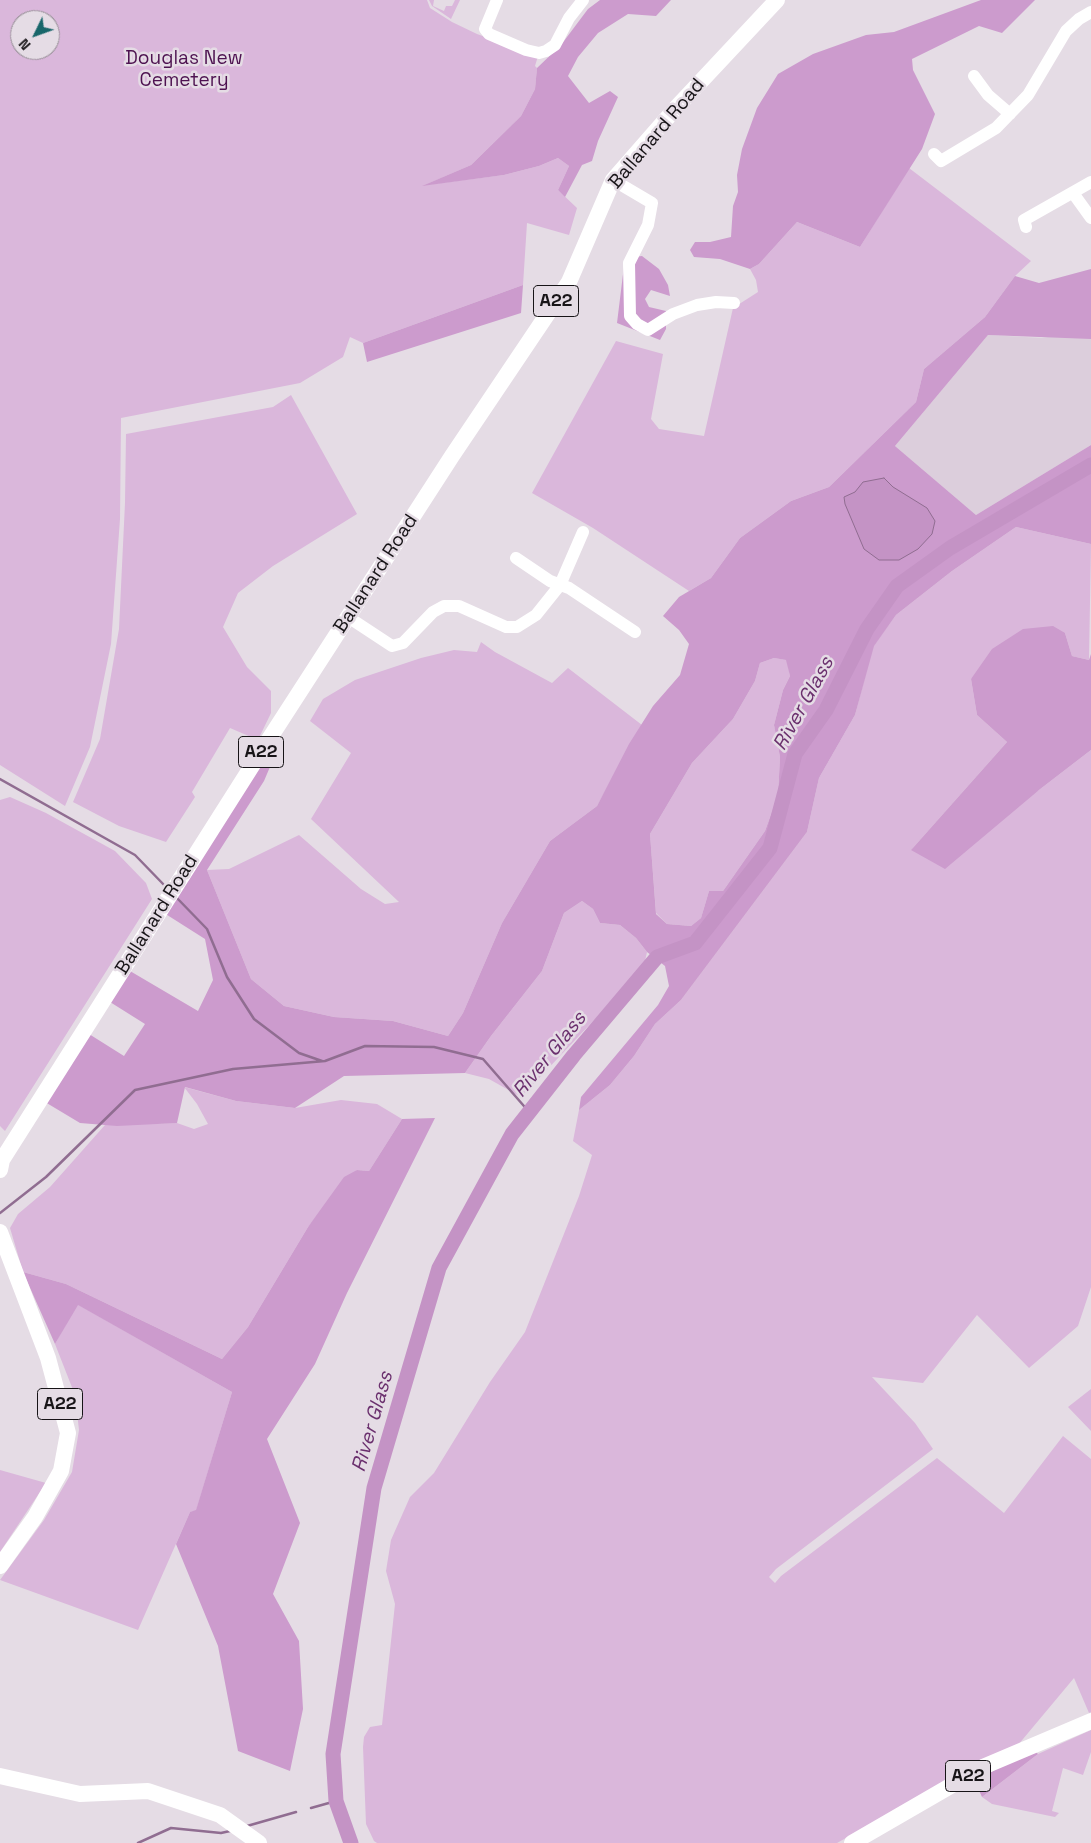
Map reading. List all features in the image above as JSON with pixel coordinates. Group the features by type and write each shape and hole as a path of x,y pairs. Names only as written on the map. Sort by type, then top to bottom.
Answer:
{"main road":[{"name":"Ballanard Road","path":"0,1170 2,1160 171,892 452,456 569,282 613,180 674,109 777,0"},
{"name":"A22","path":"0,1232 48,1358 68,1433 61,1471 35,1517 0,1566"},
{"name":"A22","path":"852,1843 985,1766 1091,1721"},
{"path":"0,1776 80,1794 148,1791 220,1814 259,1843"}],"street":[{"path":"497,0 485,29 489,34 526,50 539,53 546,51 554,45 569,18 583,0"},
{"path":"934,154 941,161 996,128 1038,81 1066,31 1079,19 1091,12"},
{"path":"974,76 988,95 1010,114"},
{"path":"613,180 652,203 648,225 629,263 630,316 637,324 648,330 678,312 697,305 716,302 734,303"},
{"path":"1026,227 1024,220 1091,182"},
{"path":"1073,193 1090,223"},
{"path":"348,617 392,646 402,643 433,612 444,606 458,606 506,627 517,627 536,615 560,585 583,532"},
{"path":"516,558 560,585 569,588 634,632"}],"shaded area":[{"path":"600,0 671,0 656,16 628,14 598,33 578,57 568,76 589,103 610,91 618,97 598,141 592,161 582,165 565,197 558,190 569,166 558,158 539,166 504,175 422,186 471,165 521,116 535,89 537,68 561,45 588,9"},
{"path":"981,0 1035,0 1002,33 979,26 912,59 913,70 935,114 922,149 860,247 797,222 759,264 750,269 720,259 694,257 690,250 695,242 710,242 731,237 733,206 738,192 737,175 742,149 757,108 778,74 813,54 866,35 894,32"},
{"path":"642,256 659,269 668,285 670,296 651,290 645,299 649,307 666,311 666,329 660,340 617,323 625,258"},
{"path":"1091,269 1091,339 988,335 895,446 976,515 1091,445 1091,544 1016,527 952,571 896,615 874,646 855,715 819,778 807,832 681,1000 655,1024 634,1056 610,1085 579,1110 581,1097 658,1005 669,986 665,966 647,952 636,938 620,925 600,923 593,909 582,901 564,913 542,971 491,1036 465,1073 344,1076 295,1108 236,1101 185,1087 177,1123 117,1126 80,1123 45,1102 89,1034 124,1056 145,1024 110,1002 130,971 198,1011 213,980 205,939 164,913 274,743 278,748 264,781 207,870 251,979 284,1006 334,1017 393,1021 448,1036 463,1013 502,923 550,841 597,806 629,744 653,706 680,675 689,644 679,630 663,616 679,597 711,578 740,538 791,501 829,487 916,402 924,369 985,317 1015,276 1039,283","holes":["774,658 786,660 790,676 783,690 774,725 780,757 778,795 765,831 723,891 709,891 701,918 691,926 667,924 656,914 650,834 692,763 733,719 755,681 760,663"]},
{"path":"523,285 521,313 367,362 363,343"},
{"path":"1091,330 1091,445 976,515 895,446 988,335 1042,338"},
{"path":"884,478 893,487 927,508 935,521 932,534 918,549 899,560 879,560 864,549 845,504 844,497 855,492 863,482"},
{"path":"1053,626 1065,633 1072,656 1089,660 1091,654 1091,750 1039,790 945,869 911,850 1007,742 977,715 971,679 992,649 1023,629"},
{"path":"435,1118 347,1293 315,1364 267,1439 300,1523 273,1594 299,1641 303,1709 290,1771 238,1751 218,1646 176,1544 190,1512 196,1510 232,1392 78,1305 55,1344 23,1272 66,1284 222,1359 248,1327 308,1227 344,1177 357,1170 369,1171 402,1119"},
{"path":"1034,1750 1038,1754 982,1797 977,1786 988,1774 1022,1754"}],"green space":[{"name":"Douglas New Cemetery","path":"0,0 427,0 430,8 452,22 477,34 538,56 535,66 537,68 535,89 521,116 471,165 425,185 504,175 539,166 558,158 569,166 558,190 577,208 569,235 527,223 523,285 363,343 350,337 343,357 300,383 121,418 120,519 111,644 90,747 65,806 0,765"},
{"path":"429,0 434,0 433,6 444,11 446,6 452,6 455,0 460,0 451,19 432,6"},
{"path":"909,168 1031,261 1015,276 985,317 924,369 916,402 829,487 791,501 740,538 711,578 689,591 593,528 532,493 616,341 663,354 651,419 659,429 704,436 733,308 758,292 756,280 750,269 759,264 797,222 860,247"},
{"path":"291,395 357,514 273,566 238,593 223,627 247,667 271,691 271,713 258,740 230,728 192,792 195,797 166,842 119,826 73,802 100,739 119,629 126,434 273,407"},
{"path":"1016,527 1091,544 1089,660 1072,656 1065,633 971,679 977,715 1007,742 911,850 1039,790 1091,750 1091,1287 1078,1326 1029,1368 977,1315 923,1383 872,1377 915,1423 933,1449 776,1569 769,1577 775,1583 781,1576 937,1458 1004,1513 1063,1436 1091,1459 1091,1712 1089,1713 1074,1678 1018,1745 976,1765 837,1843 377,1843 374,1841 366,1824 363,1747 364,1737 370,1727 382,1725 395,1604 386,1571 391,1540 410,1497 434,1473 490,1382 525,1332 579,1196 592,1155 573,1141 579,1110 610,1085 634,1056 655,1024 681,1000 807,832 819,778 855,715 873,646 896,615 952,571"},
{"path":"481,642 495,652 552,683 568,668 642,725 597,806 550,841 502,923 463,1013 448,1036 393,1021 334,1017 284,1006 251,979 207,870 229,869 299,835 361,889 385,904 399,902 311,819 351,753 310,721 323,699 355,680 421,658 454,650 477,652"},
{"path":"774,658 787,660 790,676 783,690 774,725 780,757 778,795 765,831 723,891 709,891 701,918 691,926 667,924 656,913 650,834 692,763 733,719 755,681 760,663"},
{"path":"10,797 46,813 115,851 146,883 152,899 5,1131 0,1126 0,800"},
{"path":"582,901 593,909 600,923 620,925 636,938 647,952 645,961 597,1017 521,1097 489,1079 465,1073 491,1036 542,971 564,913"},
{"path":"184,1087 236,1101 295,1108 341,1100 377,1104 402,1119 369,1171 357,1170 308,1227 248,1327 222,1359 66,1284 23,1272 10,1228 18,1214 50,1187 105,1125 177,1123 194,1129 208,1124 197,1104"},
{"path":"77,1304 232,1392 196,1511 190,1512 138,1630 0,1580 44,1520 72,1472 79,1430 75,1395 55,1344"},
{"path":"1091,1389 1091,1431 1068,1407"},
{"path":"0,1470 46,1483 0,1552"},
{"path":"1091,1730 1091,1752 1083,1775 1063,1768 1052,1811 1059,1813 1055,1817 992,1804 982,1797 1038,1754"}],"waterway":[{"name":"River Glass","path":"351,1843 336,1801 333,1754 374,1488 439,1268 512,1134 574,1055 657,957 695,943 770,848 795,754 826,710 867,629 897,586 950,548 1091,465"},
{"path":"0,779 135,855 167,888"},
{"path":"176,897 207,929 227,977 254,1019 299,1053 322,1061"},
{"path":"0,1213 46,1177 135,1090 233,1069 325,1061 365,1046 434,1047 483,1059 530,1113"},
{"path":"311,1808 336,1801"},
{"path":"247,1826 296,1812"},
{"path":"138,1843 171,1828 221,1833 230,1831"}]}
